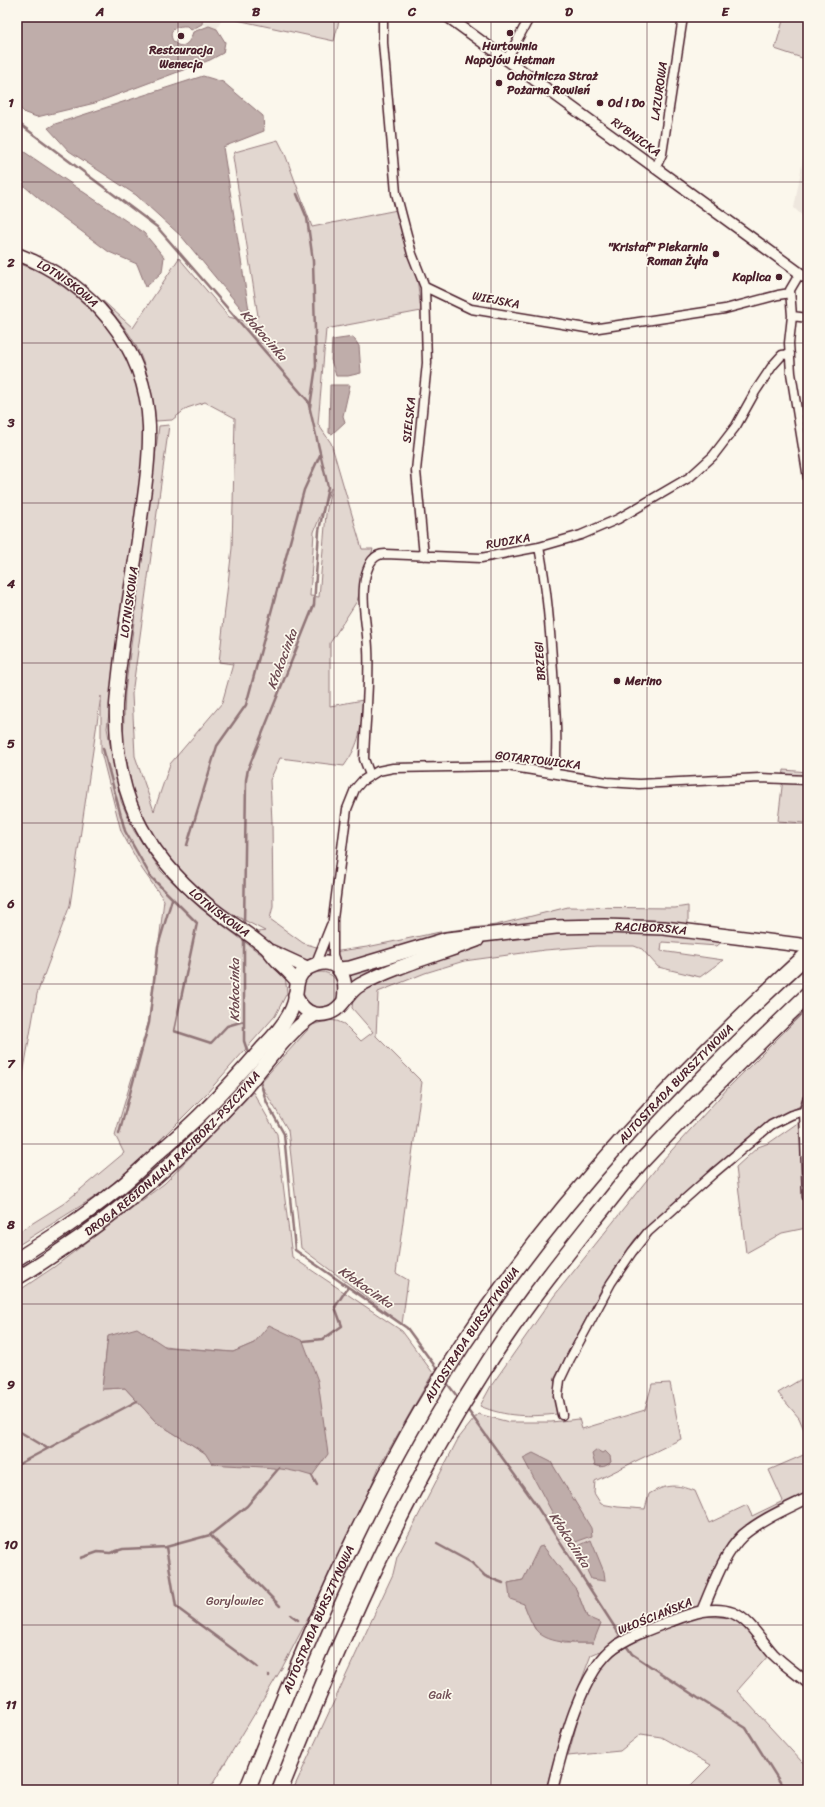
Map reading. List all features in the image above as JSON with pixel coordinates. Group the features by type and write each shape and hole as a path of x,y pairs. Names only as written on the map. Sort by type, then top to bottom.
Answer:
{"highway":[{"name":"AUTOSTRADA BURSZTYNOWA","path":"247,1790 302,1655 346,1557 381,1486 424,1408 462,1345 538,1239 614,1147 720,1037 808,954"},
{"path":"280,1790 367,1584 405,1506 446,1430 481,1373 517,1320 563,1259 639,1165 735,1065 808,995"}],"main road":[{"name":"LOTNISKOWA","path":"17,254 42,265 68,280 100,308 126,344 142,382 149,425 146,485 118,682 115,726 118,760 130,804 142,830 154,849 174,874 225,918 266,949 297,982"},
{"name":"RACIBORSKA","path":"338,968 350,968 447,939 464,936 494,935 544,928 605,926 664,928 808,946"},
{"name":"RACIBORSKA","path":"344,1000 352,990 366,982 408,965 494,935"},
{"name":"LOTNISKOWA","path":"266,949 312,967"},
{"path":"325,964 338,968 343,973 345,981 344,1000 333,1011 314,1015 306,1011 295,995 297,982 302,973 312,967 325,964"},
{"name":"DROGA REGIONALNA RACIBÓRZ-PSZCZYNA","path":"17,1259 65,1229 115,1192 208,1108 278,1031 292,1008 295,995"},
{"name":"DROGA REGIONALNA RACIBÓRZ-PSZCZYNA","path":"17,1278 84,1235 123,1205 170,1165 240,1094 287,1039 314,1015"}],"street":[{"path":"383,17 383,43 396,193 412,254 425,287"},
{"name":"RYBNICKA","path":"448,17 804,276"},
{"path":"507,59 527,22 528,17"},
{"name":"LAZUROWA","path":"656,167 662,154 682,17"},
{"path":"804,276 792,286 790,293 792,316 789,337 790,354 808,478"},
{"name":"WIEJSKA","path":"425,287 471,309 592,329 725,309 790,293"},
{"name":"SIELSKA","path":"424,556 416,471 427,363 425,287"},
{"path":"792,316 808,318"},
{"name":"RUDZKA","path":"370,775 364,759 368,649 364,596 366,576 371,561 380,554 481,558 539,547 581,535 618,519 690,477 713,456 736,426 773,364 782,355 790,354"},
{"name":"BRZEGI","path":"539,547 546,584 551,649 557,739 555,773"},
{"name":"GOTARTOWICKA","path":"338,968 333,955 333,919 347,809 355,789 370,775 393,768 492,765 522,768 607,782 639,784 760,778 808,780"},
{"name":"GOTARTOWICKA","path":"312,967 333,919"},
{"path":"808,1100 805,1111 808,1197"},
{"path":"562,1415 558,1396 560,1380 611,1283 636,1247 653,1228 714,1173 771,1125 791,1115 805,1111"},
{"name":"WŁOŚCIAŃSKA","path":"552,1790 565,1741 587,1680 602,1660 615,1647 632,1637 690,1614 702,1611 727,1555 743,1536 758,1524 808,1498"},
{"path":"702,1611 731,1613 741,1618 774,1654 808,1682"}],"shaded area":[{"path":"203,17 223,17 217,29 202,24"},
{"path":"808,132 808,221 794,208"}],"green space":[{"path":"223,17 340,17 334,41"},
{"path":"784,17 808,17 808,56 805,59 775,49"},
{"path":"278,140 285,154 312,227 397,210 408,256 417,277 421,311 326,329 318,424 331,443 362,549 373,549 357,601 330,643 330,706 363,700 362,719 354,750 344,766 280,758 270,780 273,906 270,919 303,943 333,952 367,947 440,932 496,925 568,907 675,908 688,906 688,924 630,921 571,922 345,964 318,958 297,960 270,946 253,933 265,931 225,910 175,867 152,836 133,792 123,742 125,692 159,426 169,425 132,694 135,756 154,811 170,764 222,703 233,664 219,662 232,548 235,418 205,402 187,408 172,420 156,421 148,377 136,345 127,331 102,300 133,328 179,258 229,317 252,323 258,316 233,157 235,152","holes":["331,488 326,514 319,597 310,596 314,532"]},
{"path":"17,263 51,277 76,294 99,316 126,355 140,396 145,444 107,728 121,801 134,831 161,871 200,908 266,958 285,975 287,993 275,1016 207,1093 134,1166 101,1193 17,1246 17,1233 63,1204 124,1153 115,1135 150,1017 164,900 142,869 121,831 101,752 101,696 70,905 37,994 17,1104"},
{"path":"784,770 808,772 806,823 778,821"},
{"path":"646,932 725,939 717,946 662,942 661,951 723,960 700,977 658,967 642,949 634,946 596,946 545,950 464,961 425,973 378,992 376,1036 422,1082 396,1273 408,1280 402,1324 301,1248 288,1130 260,1083 312,1025 329,1020 337,1021 344,1024 361,1041 373,1032 352,1008 353,999 362,990 443,956 485,942 506,937 542,933"},
{"path":"426,951 352,983 349,974"},
{"path":"321,972 331,975 336,980 339,990 336,1000 331,1005 321,1008 311,1005 306,1000 303,990 306,980 311,975"},
{"path":"808,1008 808,1089 800,1106 763,1126 726,1157 635,1239 603,1286 555,1378 554,1392 557,1414 537,1416 508,1414 489,1410 480,1406 491,1386 554,1296 662,1161 728,1088"},
{"name":"Gorylowiec","path":"253,1092 277,1134 292,1257 402,1331 433,1373 379,1467 349,1540 282,1668 209,1790 17,1790 17,1292 54,1267 165,1183","holes":["108,1337 172,1347 233,1352 254,1343 312,1475 270,1466 244,1466 205,1453 156,1422 125,1388 102,1389"]},
{"path":"799,1122 806,1228 782,1233 746,1253 736,1167 758,1147 769,1143"},
{"path":"808,1375 808,1439 799,1418 778,1393"},
{"name":"Gaik","path":"670,1383 681,1439 595,1481 594,1493 601,1504 645,1509 649,1494 661,1488 677,1486 695,1491 709,1523 747,1505 752,1516 783,1501 769,1470 808,1453 808,1496 752,1525 751,1522 727,1547 700,1606 635,1628 603,1650 591,1655 565,1724 546,1790 293,1790 393,1574 397,1557 458,1439 478,1414 509,1422 551,1422 579,1419 582,1429 645,1410 652,1384","holes":["523,1580 576,1589 587,1617 593,1643 563,1643 535,1629 524,1604 508,1583"]},
{"path":"699,1616 733,1618 741,1623 768,1656 737,1691 802,1762 808,1763 808,1790 691,1790 689,1787 711,1765 661,1737 641,1734 620,1751 568,1756 578,1718 592,1682 600,1669 624,1648 638,1640"}],"water":[{"path":"17,17 203,17 202,24 191,30 187,26 177,27 172,31 171,36 174,41 178,45 183,46 188,42 193,32 209,26 217,29 225,42 223,53 210,60 95,103 37,117 25,113 17,105"},
{"path":"203,76 223,82 263,116 264,131 223,147 249,310 244,312 182,237 136,195 69,151 48,128 55,124"},
{"path":"17,147 144,233 164,257 162,272 146,287 137,264 109,252 49,207 17,180"},
{"path":"353,337 359,346 361,373 348,376 336,376 331,360 332,340"},
{"path":"330,385 350,385 343,416 345,422 332,434 329,433"},
{"path":"269,1325 303,1341 318,1381 328,1454 312,1476 300,1472 275,1468 212,1464 205,1453 156,1422 125,1388 102,1389 108,1336 137,1328 166,1347 233,1352 254,1343"},
{"path":"597,1450 602,1453 605,1451 610,1456 611,1462 603,1466 595,1465 592,1454"},
{"path":"533,1453 551,1462 591,1528 592,1536 573,1543 568,1542 523,1458"},
{"path":"591,1540 604,1572 605,1581 591,1579 576,1547"},
{"path":"543,1546 576,1589 587,1617 601,1623 593,1643 561,1642 545,1637 534,1627 524,1604 510,1599 508,1583 523,1580 539,1547"}],"waterway":[{"name":"Kłokocinka","path":"17,122 157,227 308,401 328,487 319,531 314,605 248,769 246,780 244,927"},
{"path":"297,194 307,218 313,261 316,366 310,407"},
{"path":"187,845 217,746 246,705 304,490 320,455"},
{"path":"103,748 125,831 151,877 197,923 174,1031 211,1043 227,1026 244,1021"},
{"path":"119,1134 149,1023 158,946 172,899"},
{"name":"Kłokocinka","path":"244,936 244,1041 249,1056"},
{"name":"Kłokocinka","path":"259,1079 267,1103 284,1134 295,1250 407,1328 440,1373"},
{"path":"303,1341 323,1339 342,1326 335,1307 348,1287"},
{"name":"Kłokocinka","path":"446,1382 460,1400"},
{"path":"17,1465 137,1401"},
{"name":"Kłokocinka","path":"467,1409 532,1499 623,1640"},
{"path":"17,1430 47,1448"},
{"path":"81,1558 98,1552 110,1553 123,1549 166,1547 210,1535 247,1506 279,1468"},
{"path":"312,1476 317,1485"},
{"path":"210,1535 280,1606"},
{"path":"437,1544 472,1563 485,1576 503,1583"},
{"path":"166,1547 176,1607 257,1667"},
{"path":"291,1615 298,1620"},
{"name":"Kłokocinka","path":"625,1644 632,1654 746,1728 785,1790"}],"place":[{"name":"Hurtownia Napojów Hetman","path":"510,33"},
{"name":"Restauracja Wenecja","path":"181,36"},
{"name":"Ochotnicza Straż Pożarna Rowień","path":"499,83"},
{"name":"Od i Do","path":"600,103"},
{"name":"\"Kristaf\" Piekarnia Roman Żyła","path":"716,254"},
{"name":"Kaplica","path":"779,277"},
{"name":"Merino","path":"617,681"}]}
